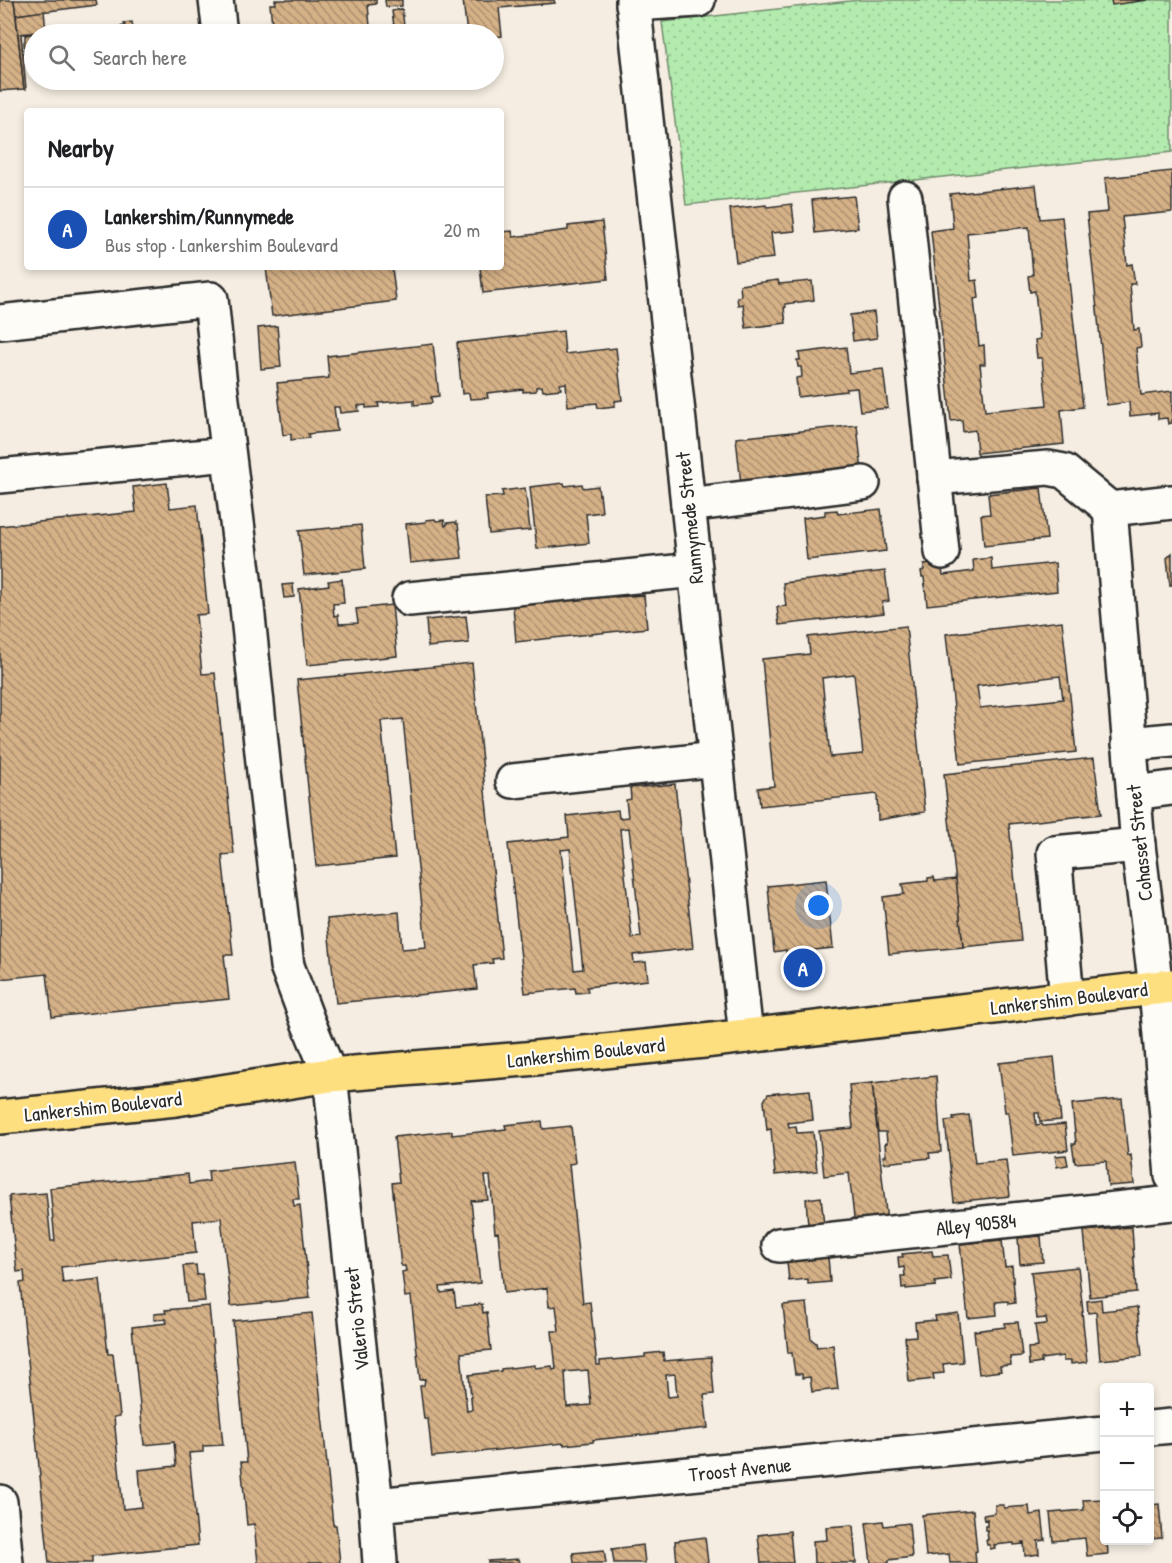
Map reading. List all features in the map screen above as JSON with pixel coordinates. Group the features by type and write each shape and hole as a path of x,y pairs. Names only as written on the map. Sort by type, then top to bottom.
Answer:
{"main road":[{"name":"Lankershim Boulevard","path":"0,1117 177,1099 330,1075 525,1059 746,1036 1164,987"}],"street":[{"path":"216,0 219,24"},
{"path":"633,2 698,0"},
{"name":"Runnymede Street","path":"633,2 746,1036"},
{"path":"905,198 942,552"},
{"name":"Valerio Street","path":"0,322 212,299 287,966 330,1075 376,1505 380,1563"},
{"path":"0,476 228,454"},
{"path":"934,478 1048,468 1064,471 1110,509 1172,502"},
{"path":"688,505 862,483"},
{"name":"Cohasset Street","path":"1110,509 1138,845 1164,987 1172,1176"},
{"path":"409,599 695,570"},
{"path":"1129,744 1172,740"},
{"path":"513,781 716,759"},
{"path":"1134,793 1172,789"},
{"path":"1067,999 1054,853 1138,845"},
{"name":"Alley 90584","path":"779,1245 1172,1203"},
{"path":"1154,1428 1172,1426"},
{"name":"Troost Avenue","path":"376,1505 1100,1433"},
{"path":"0,1502 6,1563"}],"green space":[{"path":"859,0 1172,0 1172,152 686,205 662,22"}],"building":[{"path":"0,0 14,0 24,89 0,91"},
{"path":"14,0 96,0 97,5 16,15"},
{"path":"275,0 376,0 376,4 368,5 370,24 272,24 270,4 276,4"},
{"path":"385,0 402,0 402,6 386,7"},
{"path":"463,0 554,0 555,3 499,8 501,24 466,24"},
{"path":"1111,0 1148,0 1112,5"},
{"path":"402,9 404,24 394,24 392,11"},
{"path":"44,11 45,24 24,24 24,34 21,34 24,89 16,15"},
{"path":"1172,171 1172,212 1122,217 1127,265 1132,264 1135,284 1130,284 1134,330 1139,329 1141,347 1136,348 1141,395 1172,391 1172,423 1168,424 1167,418 1158,419 1158,413 1130,416 1129,402 1107,405 1087,214 1108,212 1105,178"},
{"path":"1036,185 1040,219 1062,217 1083,407 1061,410 1064,444 977,453 975,430 963,432 962,420 951,421 931,231 953,228 950,194","holes":["1029,227 1033,275 1028,276 1030,292 1035,291 1040,339 1035,340 1037,358 1042,358 1047,405 985,411 980,364 985,364 984,345 979,346 974,299 979,298 977,280 971,281 967,233"]},
{"path":"854,196 858,228 815,233 812,200"},
{"path":"792,204 795,231 771,233 774,258 736,262 730,209"},
{"path":"602,222 608,279 483,293 480,270 504,270 504,232 512,231 513,237 568,230 568,226"},
{"path":"266,270 392,270 396,301 272,316"},
{"path":"778,280 779,284 812,281 814,300 785,304 786,323 746,328 743,304 738,305 737,297 741,296 740,285"},
{"path":"874,312 877,338 853,341 850,315"},
{"path":"277,326 281,367 261,369 258,328"},
{"path":"563,331 565,354 616,348 622,400 615,401 615,406 598,408 597,403 568,406 566,383 560,384 561,389 543,391 542,386 536,387 536,391 523,392 523,389 487,393 488,398 470,399 469,393 462,394 457,343"},
{"path":"433,344 439,396 431,397 432,403 414,405 414,400 378,403 379,407 358,406 359,411 340,413 339,407 334,407 337,431 308,434 309,438 291,440 291,434 283,435 277,383 329,378 327,356"},
{"path":"846,347 849,373 883,369 888,408 860,411 857,388 798,397 796,378 802,377 801,367 798,367 797,360 800,360 799,353"},
{"path":"857,425 862,472 741,484 736,438"},
{"path":"167,483 170,508 197,505 208,614 196,615 202,674 215,673 234,854 222,855 233,955 224,955 229,999 52,1017 47,974 0,979 0,526 136,512 133,487"},
{"path":"564,483 565,486 582,484 583,488 598,486 602,512 586,514 589,543 537,549 530,487"},
{"path":"525,488 530,530 489,534 485,497 503,496 502,491"},
{"path":"1041,488 1047,539 984,546 981,515 990,514 988,494"},
{"path":"881,509 886,551 807,560 803,518 825,515 825,511 837,510 838,514"},
{"path":"435,519 436,521 444,520 445,526 447,523 456,522 458,524 462,558 410,563 406,524"},
{"path":"361,525 365,569 304,575 299,531"},
{"path":"1172,553 1172,585 1170,586 1167,558"},
{"path":"991,558 992,570 1055,563 1057,591 927,605 924,577 921,571 924,570 924,565 941,563 943,575 974,571 973,560"},
{"path":"885,571 889,601 882,602 884,613 779,625 777,607 786,606 783,583"},
{"path":"342,579 344,603 333,604 334,616 338,615 339,624 358,623 356,609 392,605 397,656 307,665 299,589 329,585 328,581"},
{"path":"293,584 294,597 284,598 282,585"},
{"path":"616,595 616,597 644,595 647,628 516,642 513,606"},
{"path":"466,616 469,643 428,647 426,620"},
{"path":"1062,621 1076,752 960,764 946,634","holes":["1060,676 1063,699 980,708 977,686"]},
{"path":"906,626 925,812 878,820 877,794 760,806 758,788 774,786 762,659 810,654 808,637","holes":["854,674 863,754 830,757 822,678"]},
{"path":"472,663 502,958 492,959 493,963 474,965 477,989 336,1003 327,919 399,912 402,949 426,947 403,719 381,721 395,858 316,866 297,680"},
{"path":"1094,758 1101,814 1009,824 1021,941 963,947 944,774"},
{"path":"675,784 693,948 633,955 634,963 646,962 648,980 587,987 588,992 576,993 575,988 525,993 508,844 569,837 567,816 618,810 619,818 628,817 626,800 631,799 630,788","holes":["629,828 641,937 632,938 620,829","570,849 583,969 574,970 561,850"]},
{"path":"934,877 935,881 956,879 963,947 889,954 883,897 904,894 902,884 928,881 928,878"},
{"path":"826,880 833,948 786,953 786,950 774,952 768,886"},
{"path":"1054,1057 1061,1120 1040,1122 1039,1113 1035,1113 1036,1125 1065,1124 1068,1150 1013,1156 999,1063"},
{"path":"936,1076 941,1152 929,1153 930,1158 884,1163 886,1132 878,1132 872,1083"},
{"path":"872,1083 887,1222 855,1226 849,1173 824,1176 819,1131 853,1128 849,1085"},
{"path":"810,1090 813,1120 788,1123 789,1127 796,1126 797,1133 813,1132 817,1171 775,1175 771,1129 767,1130 764,1101 768,1094"},
{"path":"1122,1099 1128,1156 1131,1155 1134,1184 1108,1186 1106,1161 1075,1163 1072,1144 1076,1144 1072,1104"},
{"path":"969,1115 975,1163 1006,1160 1010,1196 954,1202 945,1121 954,1120 953,1117"},
{"path":"542,1121 543,1129 571,1126 575,1163 569,1164 583,1303 590,1302 597,1365 600,1365 600,1361 645,1357 645,1354 663,1352 664,1361 711,1357 714,1394 704,1395 708,1428 593,1440 593,1442 432,1457 428,1419 424,1419 420,1386 424,1385 425,1379 420,1380 411,1296 405,1297 402,1272 406,1271 405,1266 401,1266 392,1183 399,1182 394,1137 452,1131 452,1135 506,1129 505,1125","holes":["485,1176 490,1176 495,1233 498,1232 504,1293 547,1288 549,1307 556,1306 559,1331 552,1331 556,1369 553,1370 552,1366 535,1368 535,1365 469,1375 472,1410 467,1411 461,1353 491,1350 487,1312 483,1313 482,1304 456,1307 454,1291 441,1293 440,1287 480,1283 471,1201 488,1200","588,1370 591,1405 567,1407 565,1372","675,1374 677,1396 668,1397 666,1375"]},
{"path":"1066,1155 1068,1165 1057,1167 1055,1156"},
{"path":"295,1162 299,1199 293,1199 294,1206 300,1205 310,1298 231,1306 221,1218 193,1221 196,1253 61,1267 63,1283 100,1279 108,1354 113,1354 120,1416 114,1417 123,1509 142,1507 139,1470 176,1466 174,1442 144,1445 132,1327 167,1323 166,1319 154,1320 154,1314 166,1313 165,1310 209,1306 223,1445 203,1446 203,1452 189,1453 198,1545 92,1556 92,1563 49,1563 20,1283 25,1282 24,1271 17,1272 9,1196 46,1193 51,1241 55,1241 50,1188 188,1174 189,1184 209,1181 208,1171"},
{"path":"821,1197 824,1224 808,1225 806,1199"},
{"path":"1132,1227 1136,1292 1090,1297 1084,1231"},
{"path":"1041,1236 1043,1262 1020,1264 1018,1238"},
{"path":"1002,1240 1005,1267 1012,1266 1015,1303 996,1302 997,1315 968,1318 960,1244"},
{"path":"932,1251 933,1256 948,1255 951,1280 935,1282 936,1286 902,1288 901,1276 905,1276 904,1267 899,1268 898,1257 903,1257 902,1254"},
{"path":"828,1257 830,1282 808,1284 808,1279 789,1281 787,1262"},
{"path":"196,1265 197,1275 202,1274 205,1301 187,1302 183,1266"},
{"path":"1078,1267 1087,1362 1071,1364 1071,1361 1063,1361 1063,1356 1041,1359 1041,1363 1029,1365 1028,1348 1038,1347 1035,1325 1047,1324 1046,1318 1037,1319 1031,1272"},
{"path":"1101,1299 1102,1311 1137,1307 1142,1356 1100,1360 1096,1312 1088,1313 1087,1301"},
{"path":"807,1303 811,1339 817,1347 833,1345 838,1389 812,1392 810,1377 802,1378 802,1374 795,1374 792,1353 788,1353 783,1305"},
{"path":"312,1313 333,1525 336,1525 340,1563 258,1563 254,1524 247,1525 241,1462 247,1462 233,1321"},
{"path":"958,1313 963,1362 943,1364 944,1373 933,1374 934,1379 909,1382 905,1337 916,1336 915,1322 936,1320 935,1316"},
{"path":"1018,1322 1022,1356 1010,1357 1011,1365 1000,1366 1001,1371 979,1374 974,1331 1005,1327 1005,1323"},
{"path":"1100,1499 1100,1545 1107,1545 1108,1554 1087,1556 1085,1538 1053,1541 1050,1513 1084,1510 1083,1500"},
{"path":"1159,1504 1162,1538 1154,1539 1154,1505"},
{"path":"995,1505 1004,1505 1004,1508 1029,1506 1030,1515 1042,1513 1045,1540 1038,1541 1039,1554 1025,1556 1024,1542 1014,1545 1014,1543 994,1545 995,1548 990,1549 986,1540 988,1540 987,1530 985,1530 987,1519 984,1520 983,1515 995,1513"},
{"path":"973,1510 976,1563 950,1563 949,1554 926,1556 922,1515"},
{"path":"883,1521 884,1526 909,1523 912,1557 889,1560 889,1563 871,1563 866,1523"},
{"path":"853,1525 856,1563 814,1563 813,1541 827,1540 826,1527"},
{"path":"790,1531 793,1563 761,1563 758,1535"},
{"path":"705,1537 708,1563 677,1563 675,1541"},
{"path":"643,1545 645,1563 614,1563 612,1549"},
{"path":"604,1550 606,1563 574,1563 573,1553"},
{"path":"519,1559 520,1563 488,1563 488,1561"}],"place":[{"name":"Lankershim/Runnymede","path":"803,968"}]}
